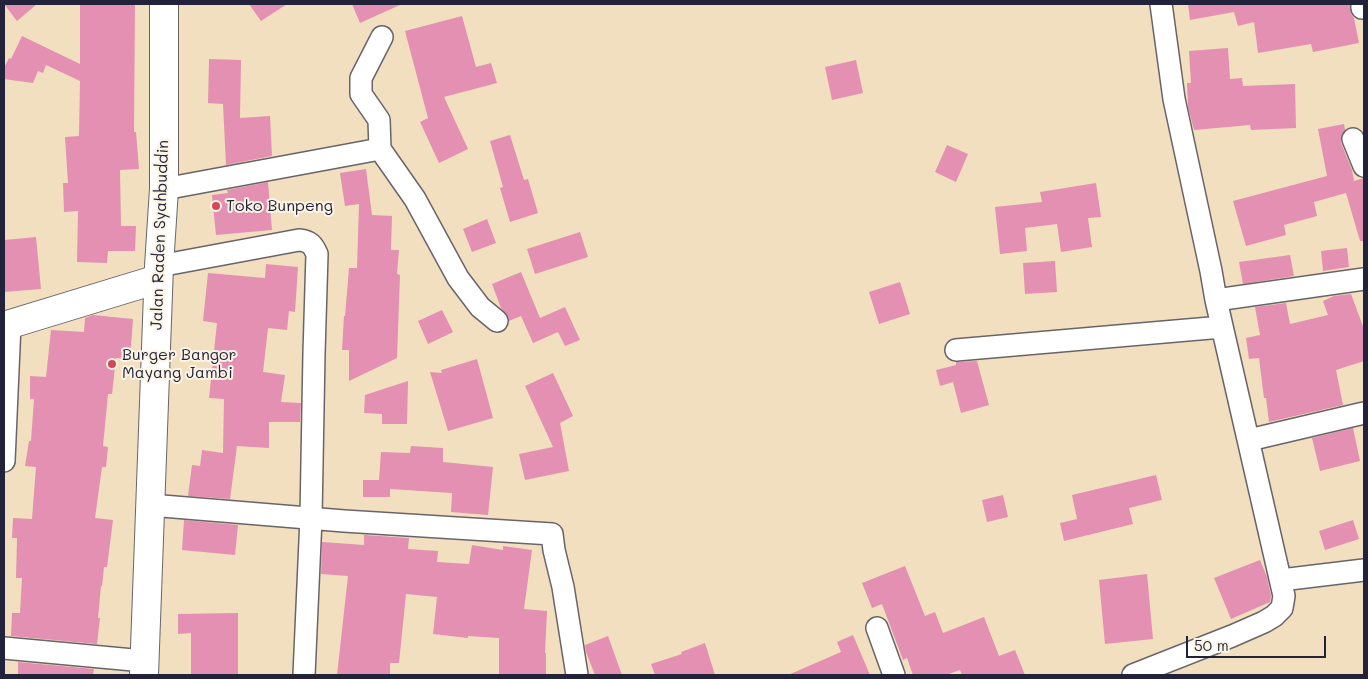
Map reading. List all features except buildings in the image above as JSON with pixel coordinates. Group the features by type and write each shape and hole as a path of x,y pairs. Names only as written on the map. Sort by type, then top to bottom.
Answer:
{"main road":[{"name":"Jalan Raden Syahbuddin","path":"144,668 158,272 164,189 164,4"},
{"path":"7,325 158,272"}],"street":[{"path":"1145,673 1264,622 1282,608 1284,596 1216,300 1174,99 1162,4"},
{"path":"382,37 361,78 361,94 379,120 380,148 415,199 458,278 480,307 497,321"},
{"path":"1353,138 1364,166"},
{"path":"164,189 380,148"},
{"path":"158,272 299,240 307,241 313,245 317,254 311,518 304,675"},
{"path":"1216,300 1364,278"},
{"path":"4,461 7,325"},
{"path":"956,350 1222,326"},
{"path":"1249,440 1364,413"},
{"path":"150,505 552,534 563,587 577,675"},
{"path":"1281,580 1364,570"},
{"path":"877,628 894,675"},
{"path":"4,648 144,668"}],"place":[{"name":"Toko Bunpeng","path":"216,206"},
{"name":"Burger Bangor Mayang Jambi","path":"112,364"}]}
